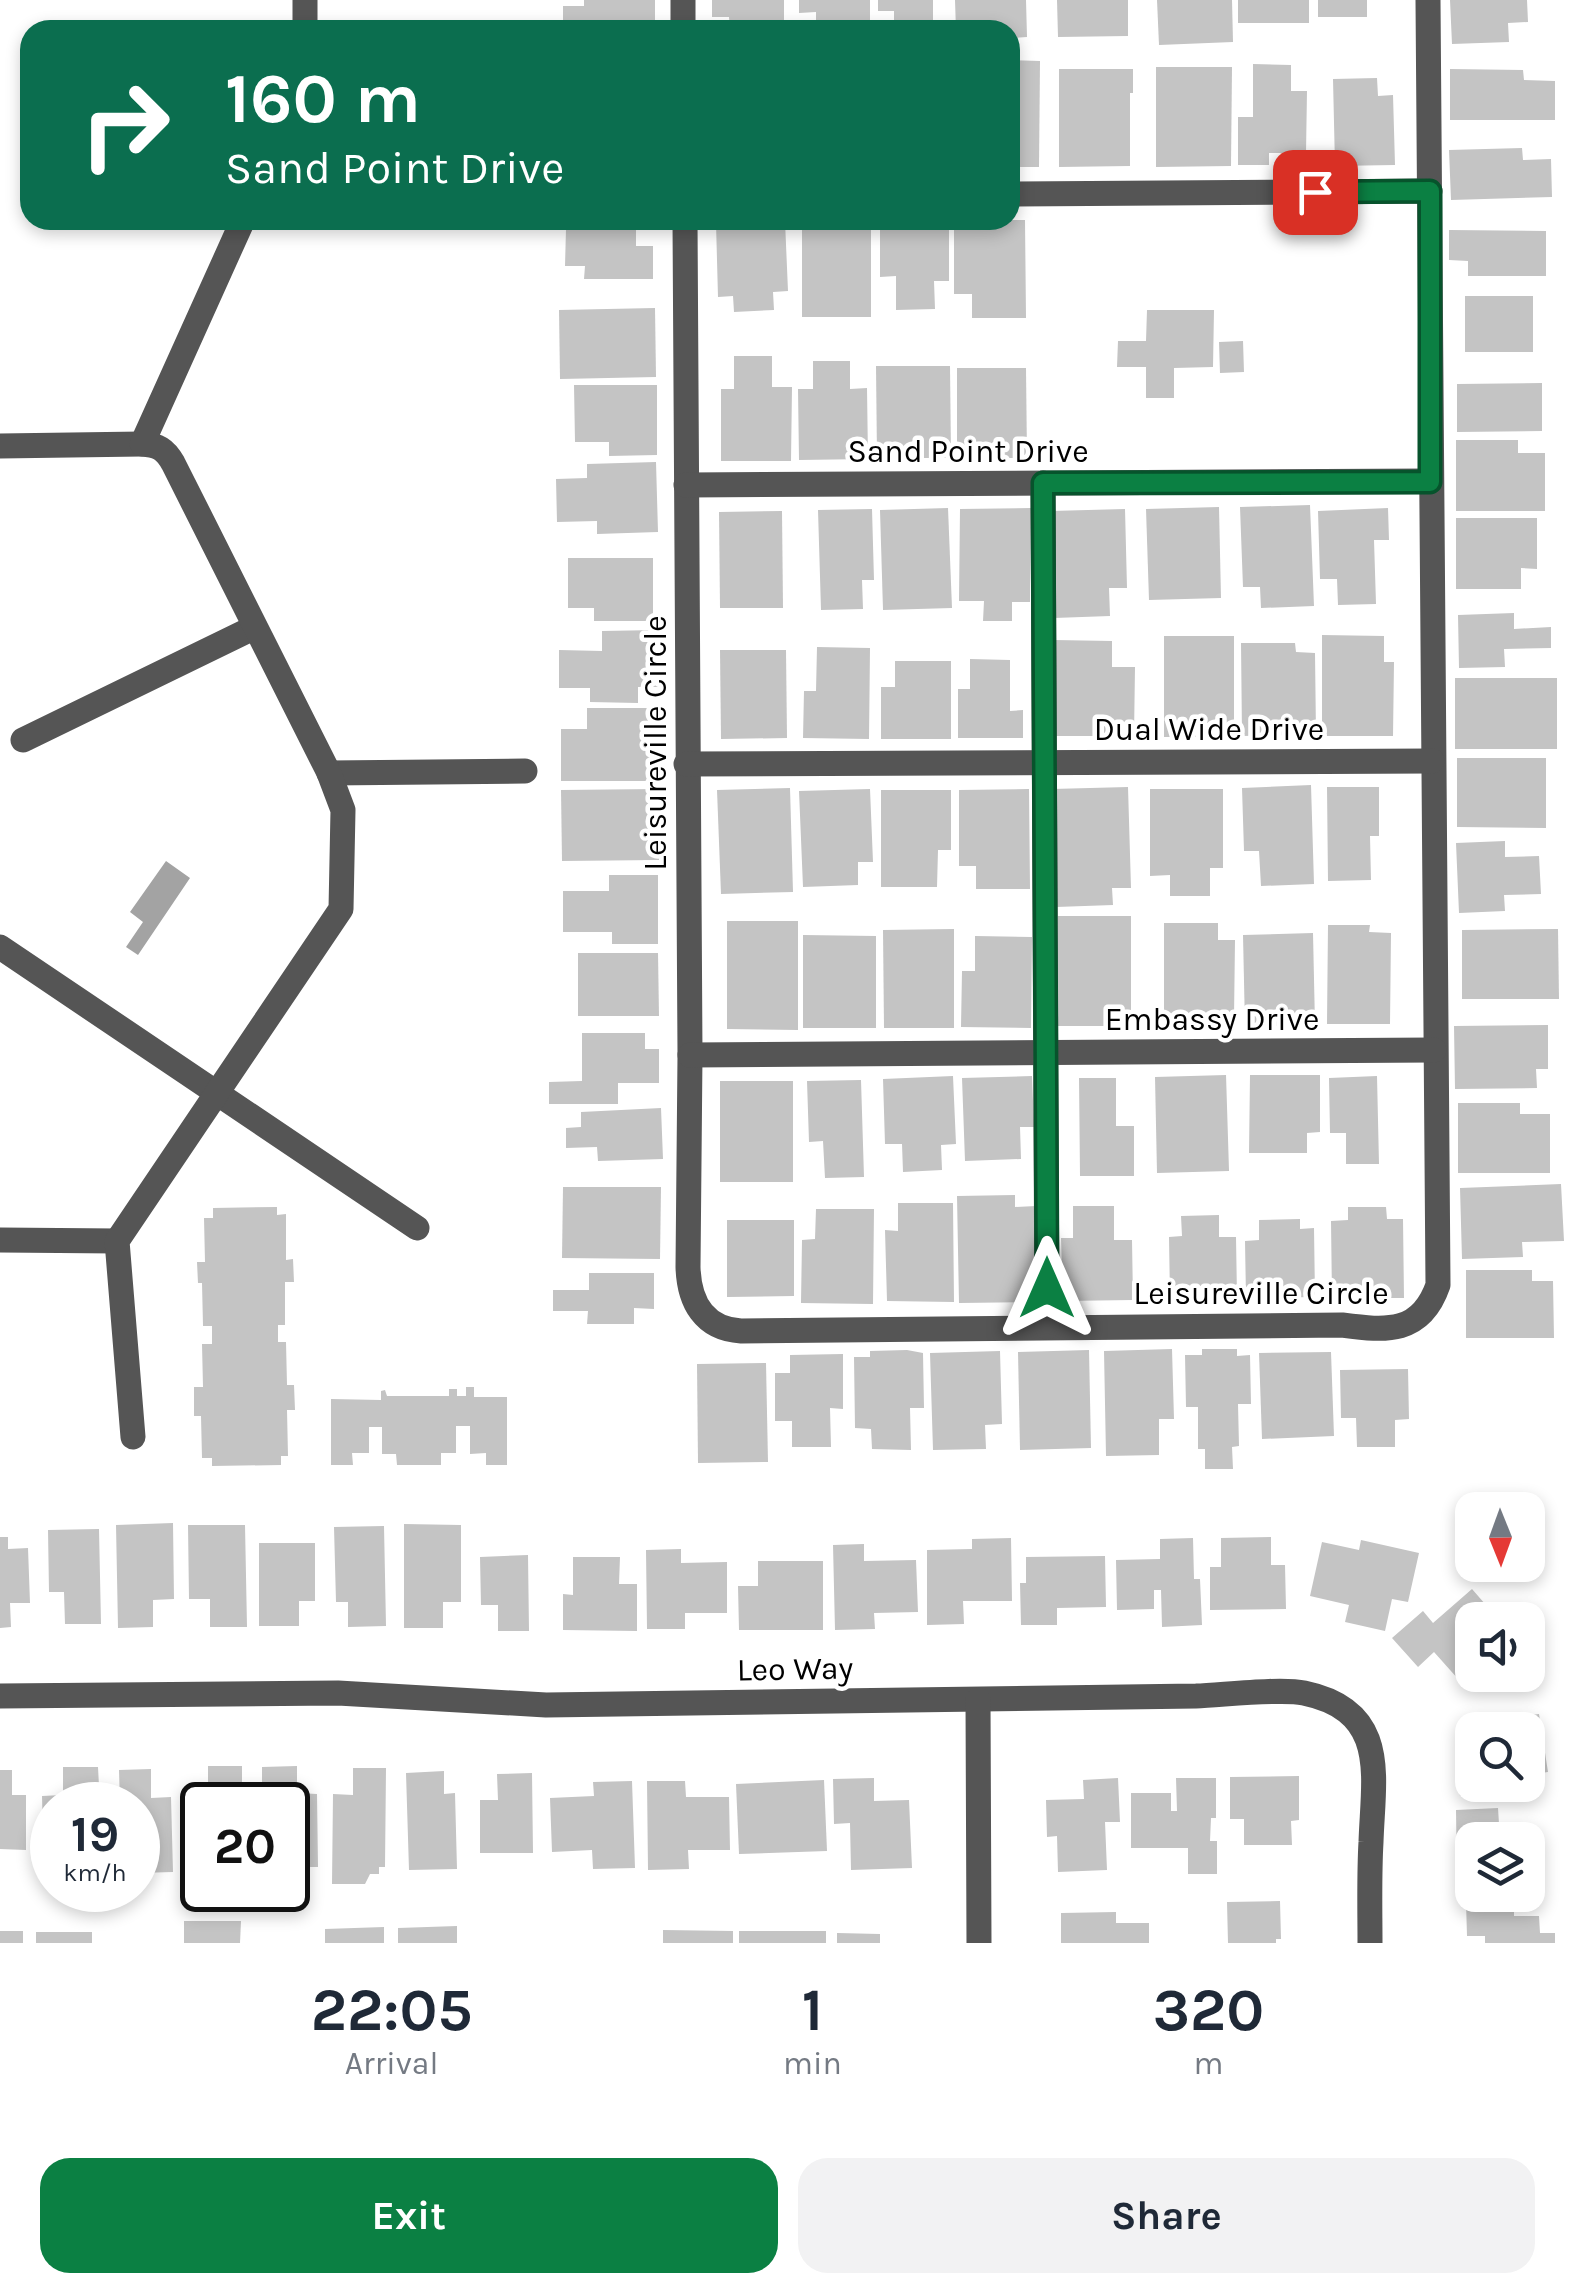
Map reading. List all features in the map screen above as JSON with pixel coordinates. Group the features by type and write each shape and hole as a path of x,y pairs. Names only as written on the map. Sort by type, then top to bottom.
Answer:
{"street":[{"name":"Leisureville Circle","path":"685,230 688,1288 702,1315 716,1326 741,1331 1342,1325 1394,1328 1422,1315 1438,1285 1428,0"},
{"path":"1020,194 1430,191"},
{"path":"142,444 238,230"},
{"path":"0,446 142,444 156,445 166,452 329,773 342,810 341,909 118,1241 133,1436"},
{"name":"Sand Point Drive","path":"686,485 1430,482"},
{"path":"1043,483 1047,1328"},
{"path":"23,740 253,628"},
{"name":"Dual Wide Drive","path":"686,764 1432,761"},
{"path":"329,773 525,771"},
{"path":"0,948 417,1228"},
{"name":"Embassy Drive","path":"690,1055 1434,1050"},
{"path":"0,1240 118,1241"},
{"name":"Leo Way","path":"0,1696 357,1694 546,1705 1301,1692 1333,1702 1355,1718 1369,1742 1376,1777 1370,1848 1370,1943"},
{"path":"978,1700 979,1943"}],"shaded area":[{"path":"166,861 190,878 138,955 126,947 143,922 130,912"}],"building":[{"path":"584,0 655,0 655,20 563,20 563,6 584,6"},
{"path":"712,0 784,0 784,20 712,17"},
{"path":"799,0 870,0 870,20 816,20 816,12 799,13"},
{"path":"878,0 933,0 933,20 894,20 894,11 878,11"},
{"path":"955,0 1026,0 1027,37 1020,37 1020,20 956,20"},
{"path":"1057,0 1128,0 1128,36 1058,37"},
{"path":"1157,0 1232,0 1233,42 1159,45"},
{"path":"1238,0 1309,0 1309,23 1238,23"},
{"path":"1318,0 1367,0 1367,17 1318,17"},
{"path":"1450,0 1527,0 1528,22 1508,23 1509,42 1452,44"},
{"path":"1020,60 1040,61 1039,167 1020,167"},
{"path":"1253,64 1291,65 1291,91 1307,91 1306,153 1269,153 1269,165 1238,165 1238,117 1253,117"},
{"path":"1156,67 1232,67 1231,166 1156,167"},
{"path":"1059,69 1133,69 1130,166 1059,167"},
{"path":"1450,69 1523,70 1524,80 1555,81 1555,120 1450,120"},
{"path":"1377,78 1378,96 1393,95 1395,165 1335,166 1333,79"},
{"path":"1522,148 1523,160 1551,159 1552,197 1451,200 1449,150"},
{"path":"1020,220 1025,220 1026,318 972,318 972,294 954,294 954,230 1020,230"},
{"path":"566,230 636,230 636,246 653,246 653,279 584,279 585,266 565,266"},
{"path":"716,230 785,230 788,291 773,292 774,310 734,312 733,296 718,297"},
{"path":"802,230 871,230 871,317 802,317"},
{"path":"880,230 949,230 949,281 934,281 935,309 896,310 896,276 880,277"},
{"path":"1449,230 1546,231 1546,276 1468,276 1468,261 1449,260"},
{"path":"1465,296 1533,296 1533,352 1465,352"},
{"path":"655,308 656,377 560,379 559,310"},
{"path":"1147,310 1214,310 1213,367 1174,368 1174,398 1146,398 1146,367 1117,367 1118,341 1146,341"},
{"path":"1243,341 1244,372 1220,373 1219,342"},
{"path":"734,356 772,356 772,387 792,387 791,461 721,461 721,389 734,389"},
{"path":"813,361 850,361 850,389 867,388 868,459 799,460 798,389 813,389"},
{"path":"876,366 950,366 951,458 877,458"},
{"path":"957,368 1026,368 1027,458 957,458"},
{"path":"1542,383 1542,431 1457,432 1457,384"},
{"path":"574,385 657,385 657,455 609,456 609,442 575,442"},
{"path":"1456,440 1518,440 1518,453 1545,453 1545,511 1456,511"},
{"path":"656,462 658,532 597,534 597,521 557,522 556,479 587,478 587,464"},
{"path":"1310,505 1314,606 1261,608 1260,587 1243,587 1240,507"},
{"path":"1219,507 1221,598 1149,600 1146,509"},
{"path":"948,508 952,608 883,610 880,510"},
{"path":"1031,508 1030,602 1012,602 1012,621 983,621 984,601 959,601 960,509"},
{"path":"1388,508 1389,540 1374,540 1376,604 1338,605 1337,579 1320,579 1318,511"},
{"path":"872,509 874,580 862,580 863,609 821,610 818,510"},
{"path":"1125,509 1127,588 1109,588 1110,616 1054,618 1051,511"},
{"path":"782,511 783,608 720,608 719,512"},
{"path":"1456,518 1537,518 1537,569 1521,568 1521,589 1456,589"},
{"path":"568,558 653,558 653,621 594,621 594,608 568,608"},
{"path":"1514,613 1514,629 1551,627 1551,648 1504,649 1505,667 1459,668 1458,615"},
{"path":"658,630 658,687 638,687 638,703 590,702 590,688 559,688 559,650 602,651 602,631"},
{"path":"1322,635 1384,636 1384,662 1394,662 1393,736 1322,736"},
{"path":"1164,636 1234,636 1234,737 1164,737"},
{"path":"1054,640 1112,641 1112,667 1135,667 1134,736 1053,736"},
{"path":"1241,643 1295,643 1296,652 1315,653 1316,735 1242,736"},
{"path":"817,647 870,648 869,739 803,738 804,691 816,691"},
{"path":"720,650 786,650 787,738 721,739"},
{"path":"970,659 1010,660 1010,711 1023,710 1023,738 958,738 958,689 970,689"},
{"path":"895,661 951,661 951,739 881,739 881,687 895,687"},
{"path":"1455,678 1557,678 1557,749 1455,749"},
{"path":"587,708 658,708 659,781 561,781 561,729 587,729"},
{"path":"1457,758 1546,758 1546,828 1457,827"},
{"path":"1311,785 1314,884 1261,886 1259,851 1244,851 1242,788"},
{"path":"1128,787 1131,888 1112,888 1113,905 1056,907 1052,789"},
{"path":"1327,787 1379,787 1379,836 1370,836 1371,880 1328,881"},
{"path":"790,788 793,892 721,894 717,790"},
{"path":"658,789 659,860 562,861 561,790"},
{"path":"870,789 873,862 858,862 858,885 803,887 799,791"},
{"path":"1029,789 1030,889 976,889 976,866 959,866 959,790"},
{"path":"1150,789 1223,789 1223,868 1210,868 1210,896 1170,896 1170,875 1150,876"},
{"path":"881,790 951,790 951,850 938,850 937,887 881,887"},
{"path":"1505,841 1505,857 1539,856 1541,894 1504,895 1505,911 1459,913 1456,843"},
{"path":"609,875 658,875 658,944 612,944 612,932 563,932 563,891 609,891"},
{"path":"1058,916 1131,916 1131,1026 1058,1026"},
{"path":"727,921 798,921 798,1030 727,1029"},
{"path":"1164,923 1218,923 1218,940 1235,940 1234,1019 1164,1019"},
{"path":"1328,925 1370,925 1369,932 1391,933 1390,1024 1327,1024"},
{"path":"954,929 954,1028 884,1028 883,930"},
{"path":"1558,929 1559,999 1462,999 1462,930"},
{"path":"1313,933 1315,1025 1245,1027 1243,935"},
{"path":"803,935 876,936 876,1028 803,1028"},
{"path":"975,936 1032,937 1031,1028 961,1027 962,971 975,971"},
{"path":"578,953 658,953 659,1016 578,1016"},
{"path":"1548,1025 1548,1069 1536,1069 1537,1088 1455,1089 1454,1026"},
{"path":"582,1033 645,1033 645,1049 659,1049 659,1083 618,1083 618,1104 549,1104 549,1082 582,1081"},
{"path":"1226,1075 1229,1171 1157,1173 1155,1077"},
{"path":"1250,1075 1320,1075 1320,1132 1307,1133 1307,1153 1249,1153"},
{"path":"953,1076 956,1144 941,1145 942,1170 903,1172 902,1144 885,1144 883,1079"},
{"path":"1032,1076 1034,1127 1020,1127 1021,1159 965,1161 962,1078"},
{"path":"1377,1076 1379,1164 1346,1164 1346,1133 1330,1133 1329,1078"},
{"path":"1079,1078 1116,1078 1116,1126 1134,1126 1134,1176 1080,1176"},
{"path":"861,1080 864,1177 825,1178 823,1141 809,1142 807,1081"},
{"path":"720,1081 793,1081 793,1182 720,1182"},
{"path":"1458,1103 1520,1103 1520,1114 1550,1114 1550,1173 1458,1173"},
{"path":"661,1108 663,1159 598,1161 597,1147 566,1148 566,1128 581,1127 581,1112"},
{"path":"1561,1184 1564,1241 1522,1242 1523,1257 1462,1259 1460,1188"},
{"path":"563,1187 661,1187 660,1259 562,1258"},
{"path":"1015,1195 1015,1207 1036,1206 1037,1302 959,1303 957,1196"},
{"path":"898,1203 953,1203 954,1302 887,1301 885,1230 898,1231"},
{"path":"1073,1206 1114,1206 1114,1240 1132,1240 1133,1300 1063,1301 1061,1238 1073,1238"},
{"path":"277,1207 277,1215 286,1214 286,1260 293,1259 294,1282 285,1282 285,1325 278,1325 278,1342 286,1342 287,1385 294,1385 295,1410 287,1410 288,1456 281,1456 281,1465 212,1466 212,1458 202,1458 201,1416 194,1416 194,1387 203,1387 202,1344 212,1344 212,1326 203,1326 202,1283 198,1283 197,1262 205,1262 204,1218 213,1218 213,1208"},
{"path":"1348,1207 1386,1207 1387,1219 1403,1219 1404,1298 1332,1298 1331,1221 1348,1220"},
{"path":"816,1209 874,1209 873,1304 801,1303 802,1240 815,1239"},
{"path":"1219,1215 1219,1237 1236,1237 1237,1297 1170,1299 1169,1237 1182,1236 1181,1216"},
{"path":"1300,1219 1300,1229 1314,1228 1315,1297 1246,1298 1245,1241 1259,1240 1259,1220"},
{"path":"727,1220 794,1220 794,1296 727,1297"},
{"path":"1466,1270 1532,1270 1532,1281 1553,1281 1554,1338 1466,1338"},
{"path":"589,1273 654,1273 654,1309 634,1308 634,1324 587,1324 588,1311 553,1311 553,1290 589,1290"},
{"path":"1172,1349 1174,1419 1159,1419 1159,1455 1106,1456 1104,1351"},
{"path":"1202,1349 1237,1349 1237,1356 1250,1355 1251,1404 1238,1404 1239,1446 1232,1447 1233,1469 1205,1469 1205,1449 1198,1449 1198,1407 1186,1407 1185,1355 1202,1355"},
{"path":"1089,1350 1091,1448 1020,1450 1018,1352"},
{"path":"870,1351 923,1353 924,1408 910,1408 911,1450 872,1449 871,1429 855,1428 854,1357 870,1357"},
{"path":"1000,1351 1002,1424 985,1425 986,1449 933,1450 930,1353"},
{"path":"1331,1352 1334,1436 1262,1439 1259,1353"},
{"path":"843,1354 843,1409 830,1408 831,1447 792,1447 792,1421 775,1421 775,1373 790,1373 790,1355"},
{"path":"766,1363 768,1462 698,1463 697,1364"},
{"path":"1408,1369 1409,1419 1395,1420 1395,1447 1357,1447 1356,1418 1341,1418 1340,1370"},
{"path":"466,1387 474,1387 474,1397 507,1397 507,1465 486,1465 486,1453 470,1454 470,1426 456,1426 456,1453 441,1453 441,1465 397,1465 396,1454 382,1454 382,1427 369,1427 369,1453 352,1453 353,1465 331,1465 331,1399 381,1400 381,1391 385,1390 387,1396 449,1396 449,1389 457,1389 457,1396 466,1396"},
{"path":"173,1523 174,1599 153,1600 153,1627 118,1628 116,1525"},
{"path":"404,1524 461,1525 461,1602 443,1602 443,1628 404,1628"},
{"path":"188,1525 245,1525 247,1627 210,1627 210,1599 189,1599"},
{"path":"384,1526 386,1626 348,1627 348,1602 336,1602 334,1527"},
{"path":"99,1529 101,1624 65,1624 64,1592 49,1592 48,1530"},
{"path":"0,1537 8,1537 8,1549 28,1548 30,1603 10,1603 11,1627 0,1628"},
{"path":"1271,1537 1271,1565 1285,1565 1286,1609 1210,1610 1210,1567 1221,1567 1221,1538"},
{"path":"1011,1538 1012,1601 963,1601 964,1624 927,1625 927,1550 972,1549 972,1539"},
{"path":"1193,1538 1194,1579 1200,1579 1202,1625 1162,1627 1161,1590 1154,1590 1154,1609 1117,1610 1116,1560 1160,1559 1160,1539"},
{"path":"1361,1540 1419,1553 1408,1602 1392,1599 1385,1631 1345,1622 1349,1605 1310,1596 1322,1542 1359,1550"},
{"path":"259,1543 315,1543 315,1601 299,1601 299,1626 259,1626"},
{"path":"864,1544 864,1561 916,1560 918,1612 874,1613 875,1629 835,1630 833,1545"},
{"path":"681,1549 681,1563 727,1562 727,1613 685,1613 685,1629 647,1629 646,1550"},
{"path":"528,1555 529,1631 498,1631 498,1605 481,1605 480,1557"},
{"path":"1105,1556 1106,1607 1057,1608 1057,1625 1021,1625 1020,1583 1026,1583 1026,1557"},
{"path":"573,1557 620,1557 619,1584 637,1584 637,1631 563,1630 563,1594 573,1595"},
{"path":"758,1561 823,1561 823,1630 739,1630 738,1586 758,1586"},
{"path":"1472,1589 1483,1602 1457,1602"},
{"path":"1455,1604 1455,1676 1434,1652 1418,1667 1392,1638 1423,1611 1433,1623"},
{"path":"208,1766 242,1766 242,1782 208,1782"},
{"path":"297,1766 297,1782 262,1782 262,1767"},
{"path":"63,1767 98,1767 99,1782 63,1782"},
{"path":"353,1768 386,1768 385,1867 379,1867 379,1874 370,1874 365,1884 332,1884 333,1794 353,1795"},
{"path":"151,1769 151,1782 119,1782 119,1770"},
{"path":"0,1770 12,1770 12,1795 26,1795 26,1850 0,1849"},
{"path":"444,1771 444,1794 455,1793 457,1869 409,1870 406,1773"},
{"path":"532,1773 533,1853 480,1853 480,1800 498,1800 497,1774"},
{"path":"1299,1776 1299,1820 1291,1821 1292,1845 1244,1845 1244,1819 1230,1819 1230,1777"},
{"path":"874,1778 874,1801 909,1800 912,1868 851,1870 850,1823 834,1824 833,1779"},
{"path":"1118,1778 1120,1822 1105,1822 1107,1870 1058,1872 1057,1836 1047,1837 1046,1800 1084,1799 1083,1780"},
{"path":"1176,1778 1216,1778 1216,1818 1211,1818 1210,1841 1217,1841 1217,1874 1188,1874 1188,1848 1131,1848 1131,1793 1171,1793 1171,1811 1177,1811"},
{"path":"824,1780 827,1851 739,1854 736,1784"},
{"path":"632,1781 635,1868 593,1869 592,1850 552,1852 550,1798 594,1796 593,1782"},
{"path":"647,1781 685,1781 686,1797 729,1797 730,1850 688,1850 689,1869 648,1870"},
{"path":"310,1794 317,1794 318,1867 310,1867"},
{"path":"171,1797 173,1872 160,1872 160,1798"},
{"path":"1498,1808 1499,1822 1456,1822 1456,1810"},
{"path":"1280,1901 1281,1939 1276,1939 1276,1943 1228,1943 1227,1902"},
{"path":"1116,1912 1116,1923 1149,1923 1149,1943 1061,1943 1061,1913"},
{"path":"1466,1912 1514,1912 1514,1916 1539,1916 1540,1933 1555,1933 1555,1943 1485,1943 1485,1936 1467,1936"},
{"path":"184,1921 241,1921 240,1943 184,1943"},
{"path":"457,1926 457,1943 398,1943 398,1928"},
{"path":"384,1927 384,1943 325,1943 325,1929"},
{"path":"663,1930 733,1931 733,1943 663,1943"},
{"path":"0,1931 23,1931 23,1943 0,1943"},
{"path":"739,1931 826,1931 826,1943 739,1943"},
{"path":"36,1932 92,1932 92,1943 36,1943"},
{"path":"837,1933 880,1934 880,1943 837,1943"}],"route":[{"path":"1047,1288 1043,483 1430,482 1430,191 1315,192"}]}
